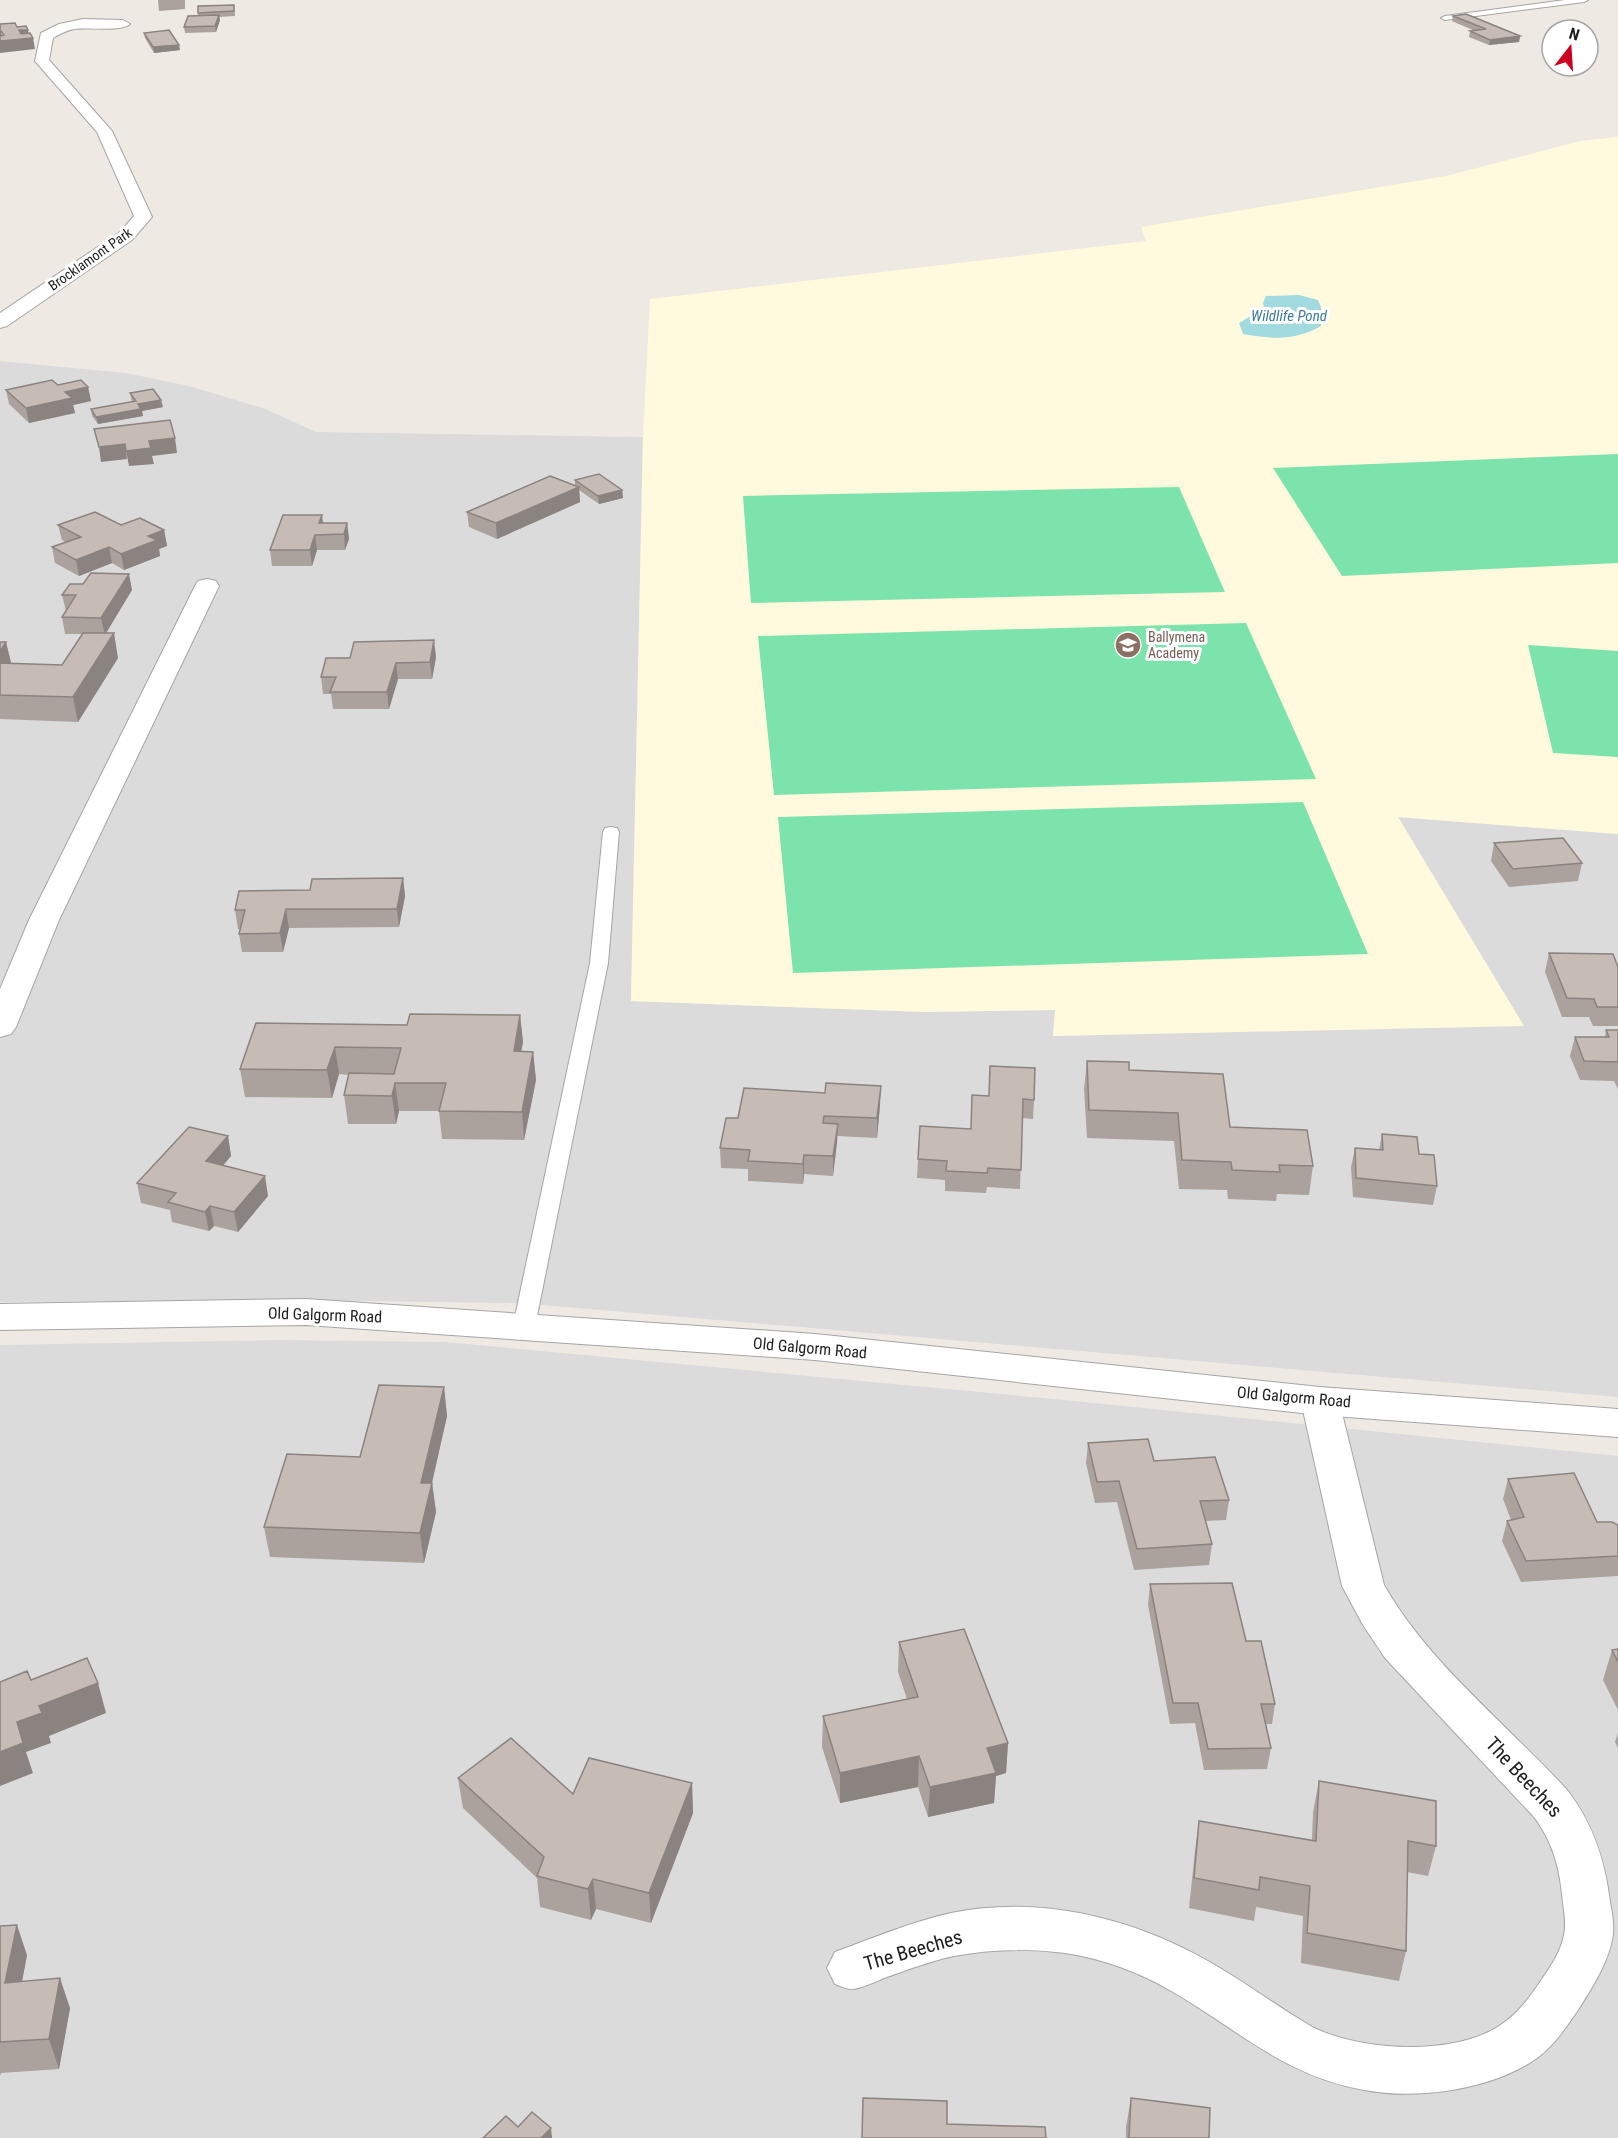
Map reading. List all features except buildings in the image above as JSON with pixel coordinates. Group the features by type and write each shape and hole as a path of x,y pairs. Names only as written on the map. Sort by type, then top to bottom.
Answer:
{"street":[{"name":"Brocklamont Park","path":"0,322 126,236 142,220 143,212 104,131 42,61 46,36 57,30 78,24 123,24"},
{"path":"0,1027 44,920 207,586"},
{"name":"Old Galgorm Road","path":"0,1317 306,1312 524,1326 815,1347 1320,1401 1618,1423"},
{"name":"The Beeches","path":"852,1968 937,1939 982,1932 1035,1929 1083,1935 1138,1951 1203,1984 1309,2050 1354,2066 1406,2070 1452,2067 1501,2054 1533,2032 1573,1974 1589,1934 1585,1889 1571,1831 1544,1794 1522,1774 1400,1646 1378,1613 1364,1586 1320,1401"}],"lane":[{"path":"1445,18 1584,0"},
{"path":"524,1326 599,963 611,832"}],"shaded area":[{"name":"Ballymena Academy","path":"1618,137 1618,834 1398,817 1524,1026 1053,1036 1055,1010 926,1012 631,1001 643,437 650,299 1146,241 1141,227 1446,176 1581,141"},
{"path":"0,361 126,373 189,386 263,408 316,432 643,437 631,1001 926,1012 1056,1010 1053,1036 1523,1025 1397,817 1618,834 1618,1397 519,1303 288,1300 0,1302"},
{"path":"278,1340 445,1342 1044,1398 1618,1456 1618,2138 0,2138 0,1345"}],"green space":[{"path":"1618,454 1618,563 1342,576 1273,468"},
{"path":"1179,487 1225,592 751,603 743,496"},
{"path":"1246,623 1316,779 774,795 758,636"},
{"path":"1528,645 1618,651 1618,757 1553,753"},
{"path":"1303,802 1368,954 793,973 778,817"}],"water":[{"name":"Wildlife Pond","path":"1299,295 1318,300 1321,307 1321,326 1302,334 1283,338 1243,334 1239,323 1264,308 1263,303 1266,296"}],"place":[{"name":"Ballymena Academy","path":"1128,645"}]}
